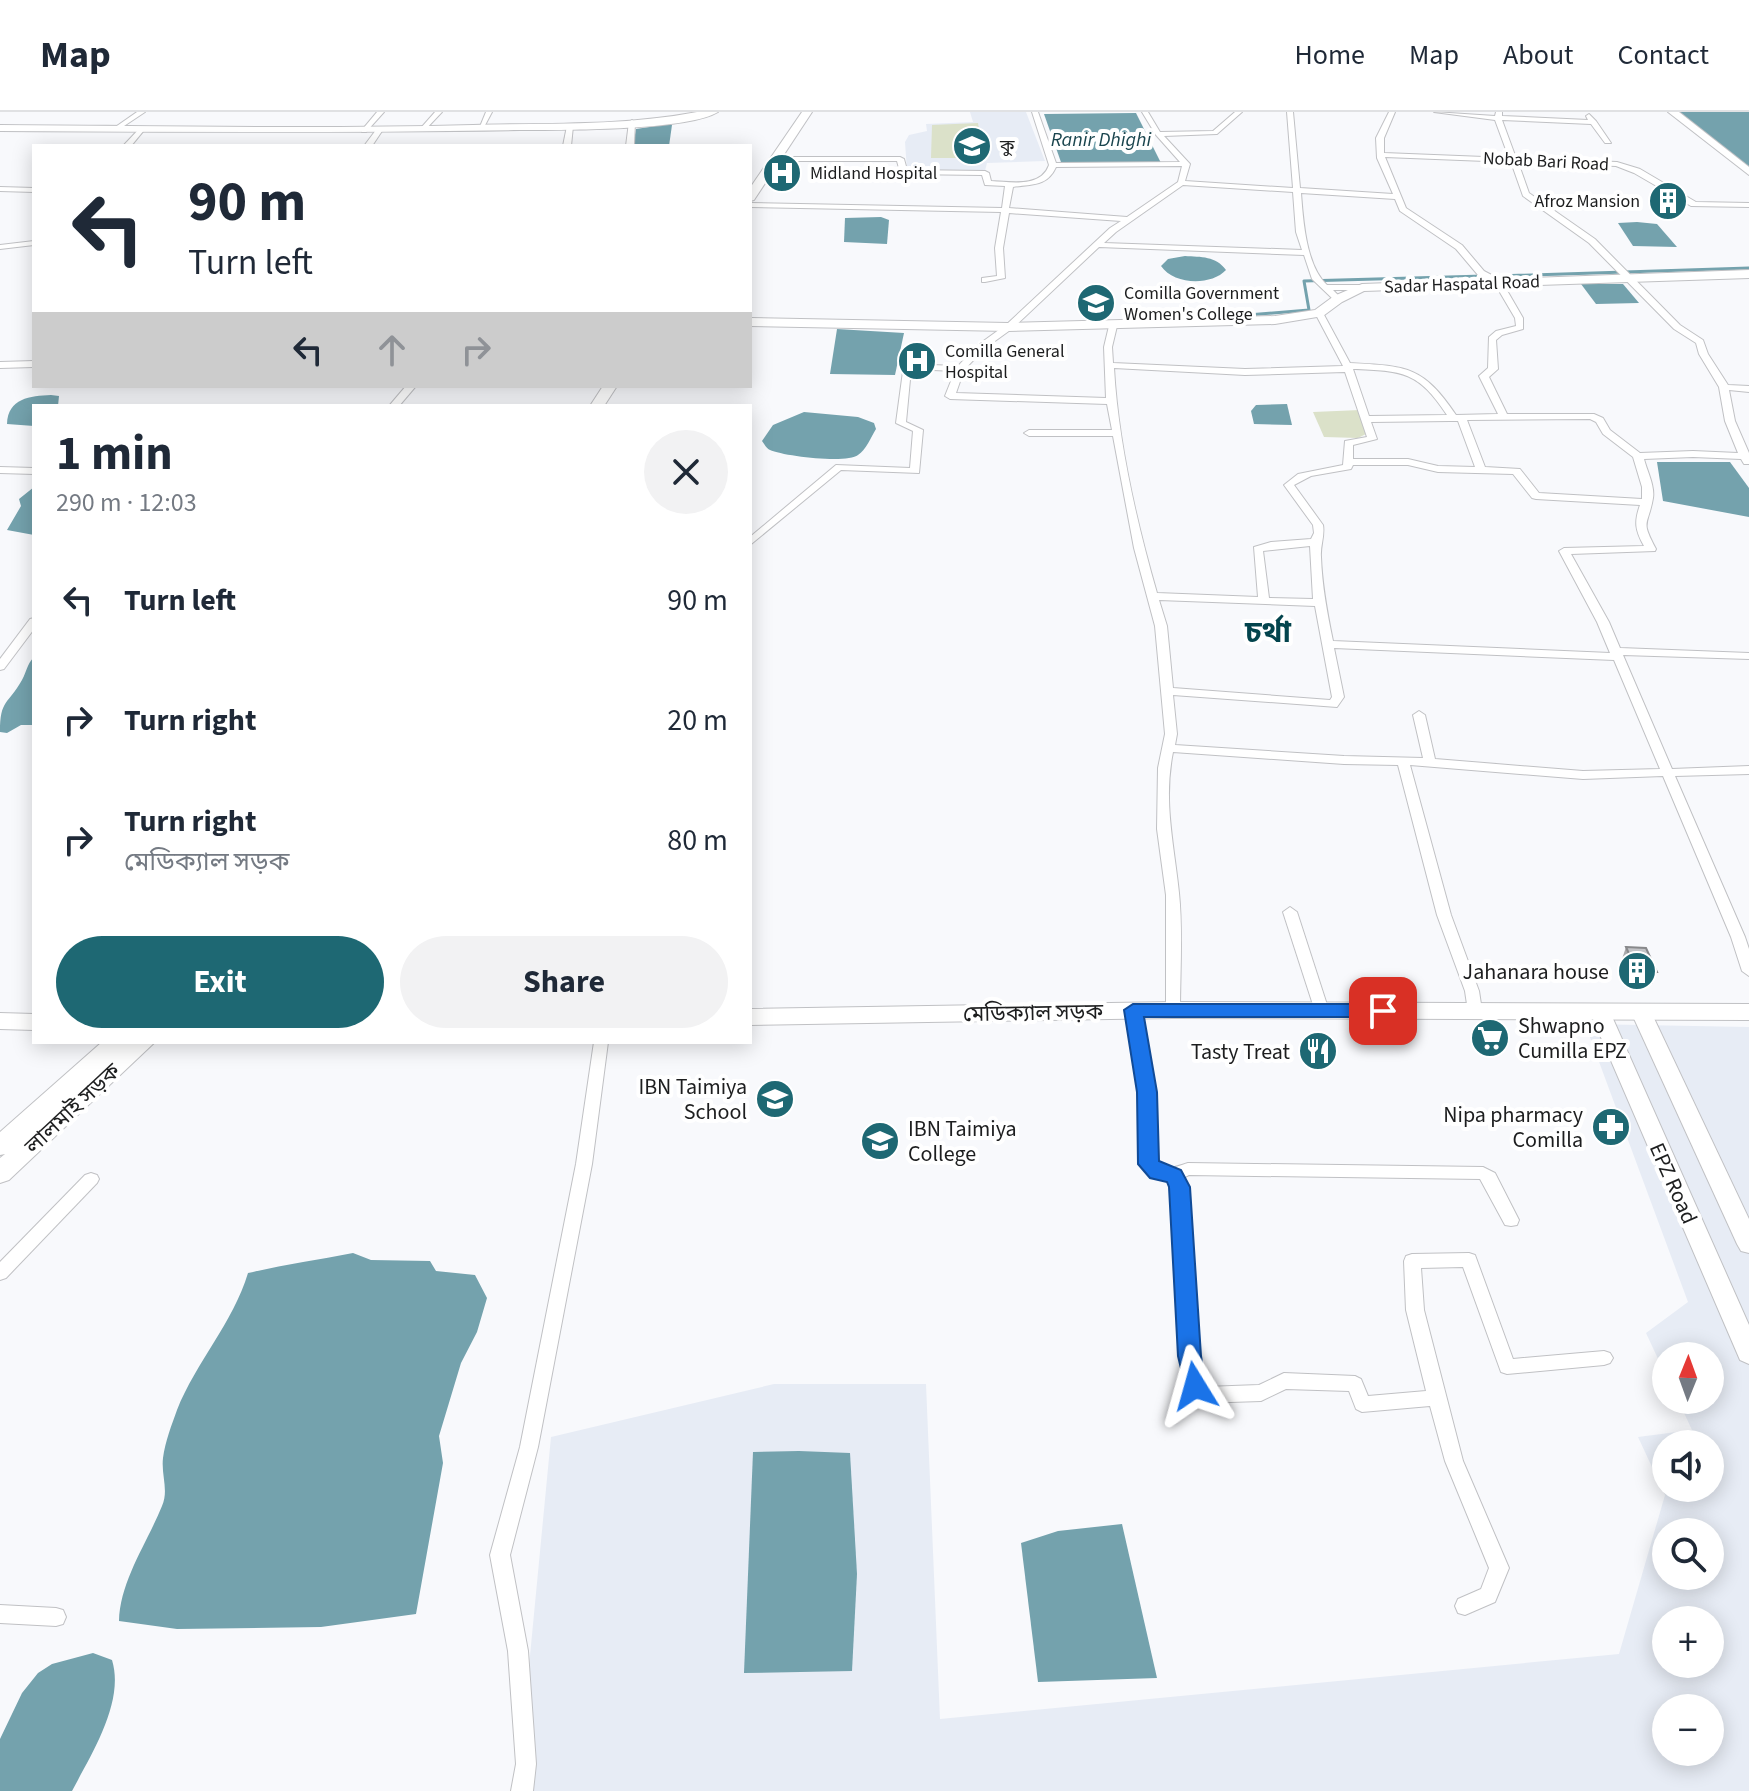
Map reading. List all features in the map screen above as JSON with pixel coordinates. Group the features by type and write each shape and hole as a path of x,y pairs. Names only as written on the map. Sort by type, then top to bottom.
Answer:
{"main road":[{"path":"752,194 807,112"},
{"path":"0,1009 32,1010"},
{"name":"মেডিক্যাল সড়ক","path":"752,1017 1133,1010 1749,1012"},
{"path":"0,1021 32,1022"},
{"name":"লালমাই সড়ক","path":"0,1146 115,1044"},
{"name":"লালমাই সড়ক","path":"0,1173 141,1044"}],"street":[{"path":"116,129 142,112"},
{"path":"364,131 381,112"},
{"path":"422,130 439,112"},
{"path":"481,128 489,112"},
{"path":"777,159 900,159 904,172 985,173 988,183 1044,182 1051,175 1053,165 1035,112"},
{"path":"1145,112 1158,134 1186,164"},
{"path":"1158,134 1210,135 1239,112"},
{"path":"1290,112 1300,232 1321,283 1338,299"},
{"path":"1392,112 1380,138 1381,155 1403,209 1459,247 1481,273 1498,282 1519,318 1520,327 1499,333 1492,339 1493,369 1484,376 1504,417"},
{"path":"1437,112 1594,122"},
{"path":"1585,112 1608,141"},
{"path":"1673,112 1749,172"},
{"path":"1,129 378,131 570,126 706,113"},
{"path":"1367,419 1591,416 1600,420 1606,432 1638,456 1747,459 1730,421 1721,376 1700,348 1700,342 1677,327 1592,241 1526,194 1498,115"},
{"path":"629,119 630,144"},
{"path":"567,144 570,126"},
{"path":"129,144 142,129"},
{"path":"369,144 378,131"},
{"name":"Nobab Bari Road","path":"1381,155 1625,166 1694,204 1749,205"},
{"path":"1053,165 1186,164"},
{"path":"1181,183 1186,164"},
{"path":"1111,401 950,396 960,369 981,347 1129,219 1181,183 1399,197"},
{"path":"985,280 1001,278 999,248 1009,186 1014,184"},
{"path":"0,189 32,190"},
{"path":"752,205 1005,210 1129,219"},
{"path":"0,247 32,243"},
{"path":"1098,245 1307,253"},
{"name":"Sadar Haspatal Road","path":"752,322 1113,326 1275,320 1319,313 1338,299 1362,288 1624,274 1749,274"},
{"path":"1321,283 1362,288"},
{"path":"1167,691 1333,704 1338,697 1320,603 1316,520 1289,485 1291,481 1318,471 1343,469 1349,462 1348,443 1372,439 1348,367 1319,313"},
{"path":"1113,326 1108,347 1111,401 1139,548 1161,626 1171,734 1164,768 1163,829 1173,895 1173,1010"},
{"path":"0,365 32,364"},
{"path":"752,540 839,467 915,471 918,430 901,423 906,368 911,365 960,369"},
{"path":"1109,365 1260,373 1348,367 1414,372 1435,389 1458,419 1481,471"},
{"path":"1724,387 1749,389"},
{"path":"396,404 409,388"},
{"path":"1029,433 1117,433"},
{"path":"1638,456 1647,484 1640,520 1642,533 1651,549 1564,550 1616,651 1738,937 1749,971"},
{"path":"1349,462 1408,462 1438,469 1518,472 1534,494 1540,496 1645,502"},
{"path":"0,470 32,471"},
{"path":"1264,600 1258,549 1315,542"},
{"path":"1153,596 1320,603"},
{"path":"0,667 32,624"},
{"path":"1328,644 1551,656 1615,657 1616,651"},
{"path":"1616,651 1749,656"},
{"path":"1419,715 1430,762"},
{"path":"1168,748 1430,762 1583,775 1749,770"},
{"path":"1403,762 1444,915 1472,991 1475,1011"},
{"path":"1290,912 1322,1011"},
{"path":"1133,1010 1147,1092 1148,1164 1158,1173 1174,1175 1188,1169 1483,1173 1489,1177 1511,1220"},
{"name":"EPZ Road","path":"1600,1012 1749,1353"},
{"name":"EPZ Road","path":"1641,1012 1749,1244"},
{"path":"522,1791 526,1764 518,1651 500,1555 532,1432 584,1164 601,1044"},
{"path":"1174,1175 1180,1187 1189,1356 1200,1395 1261,1393 1284,1381 1355,1384 1362,1404 1437,1398"},
{"path":"0,1273 91,1179"},
{"path":"1465,1606 1488,1595 1499,1568 1454,1461 1415,1310 1412,1261 1469,1260 1507,1367 1604,1358"},
{"path":"0,1614 56,1617"}],"shaded area":[{"name":"কু","path":"970,112 1026,112 1045,161 987,163 985,171 907,171 905,142 909,135 927,131 926,124 973,122"},
{"path":"1585,1024 1749,1027 1749,1791 517,1791 551,1437 774,1384 926,1384 940,1719 1619,1654 1652,1540 1652,1590 1724,1590 1724,1518 1658,1518 1663,1502 1724,1502 1724,1430 1692,1430 1685,1414 1724,1414 1724,1342 1652,1342 1652,1346 1646,1333 1688,1302"},
{"path":"1652,1435 1652,1467 1638,1437"}],"green space":[{"path":"978,123 984,158 931,158 932,125"},
{"path":"1360,410 1366,434 1358,438 1324,437 1313,412"}],"water":[{"path":"1679,112 1749,112 1749,167"},
{"name":"Ranir Dhighi","path":"1136,113 1161,163 1062,165 1044,114"},
{"path":"672,125 669,144 633,144 636,129"},
{"path":"881,217 889,220 887,244 844,242 845,218"},
{"path":"1618,223 1657,224 1677,247 1633,246"},
{"path":"1185,256 1213,260 1226,270 1211,279 1193,281 1175,277 1161,266 1168,259"},
{"path":"1581,284 1623,284 1639,303 1596,304"},
{"path":"837,329 904,333 895,375 830,374"},
{"path":"59,396 58,404 32,404 32,426 7,424 11,409 28,398"},
{"path":"1287,404 1292,425 1254,424 1251,411 1256,405"},
{"path":"804,412 858,417 874,423 876,429 863,450 852,458 801,457 770,450 762,441 773,425"},
{"path":"1657,462 1730,462 1749,488 1749,517 1663,501"},
{"path":"32,489 32,535 7,530 21,506 19,499"},
{"path":"32,660 32,725 21,725 7,733 0,732 3,708"},
{"path":"353,1253 371,1260 430,1261 436,1271 475,1275 487,1298 477,1332 461,1363 439,1436 443,1463 416,1614 321,1627 177,1629 119,1621 129,1577 164,1500 163,1458 177,1410 233,1309 248,1273"},
{"path":"753,1452 850,1453 857,1574 852,1671 744,1673"},
{"path":"1122,1524 1157,1678 1038,1682 1021,1543 1058,1531"},
{"path":"93,1653 112,1660 114,1693 104,1728 72,1791 0,1791 0,1739 22,1693 38,1673 52,1664"}],"building":[{"path":"1626,947 1646,948 1657,972 1637,972"}],"waterway":[{"path":"1497,276 1749,268"},
{"path":"1211,318 1309,310 1304,281 1484,276"}],"place":[{"name":"কু","path":"972,146"},
{"name":"Midland Hospital","path":"782,173"},
{"name":"Afroz Mansion","path":"1668,201"},
{"name":"Comilla Government Women's College","path":"1096,303"},
{"name":"Comilla General Hospital","path":"917,361"},
{"name":"Jahanara house","path":"1637,971"},
{"name":"Shwapno Cumilla EPZ","path":"1490,1038"},
{"name":"Tasty Treat","path":"1318,1051"},
{"name":"IBN Taimiya School","path":"775,1099"},
{"name":"Nipa pharmacy Comilla","path":"1611,1127"},
{"name":"IBN Taimiya College","path":"880,1141"}],"district":[{"name":"চর্থা","path":"1268,632"}],"route":[{"path":"1195,1386 1189,1356 1180,1187 1174,1175 1158,1173 1148,1164 1147,1092 1133,1010 1383,1011"}]}
